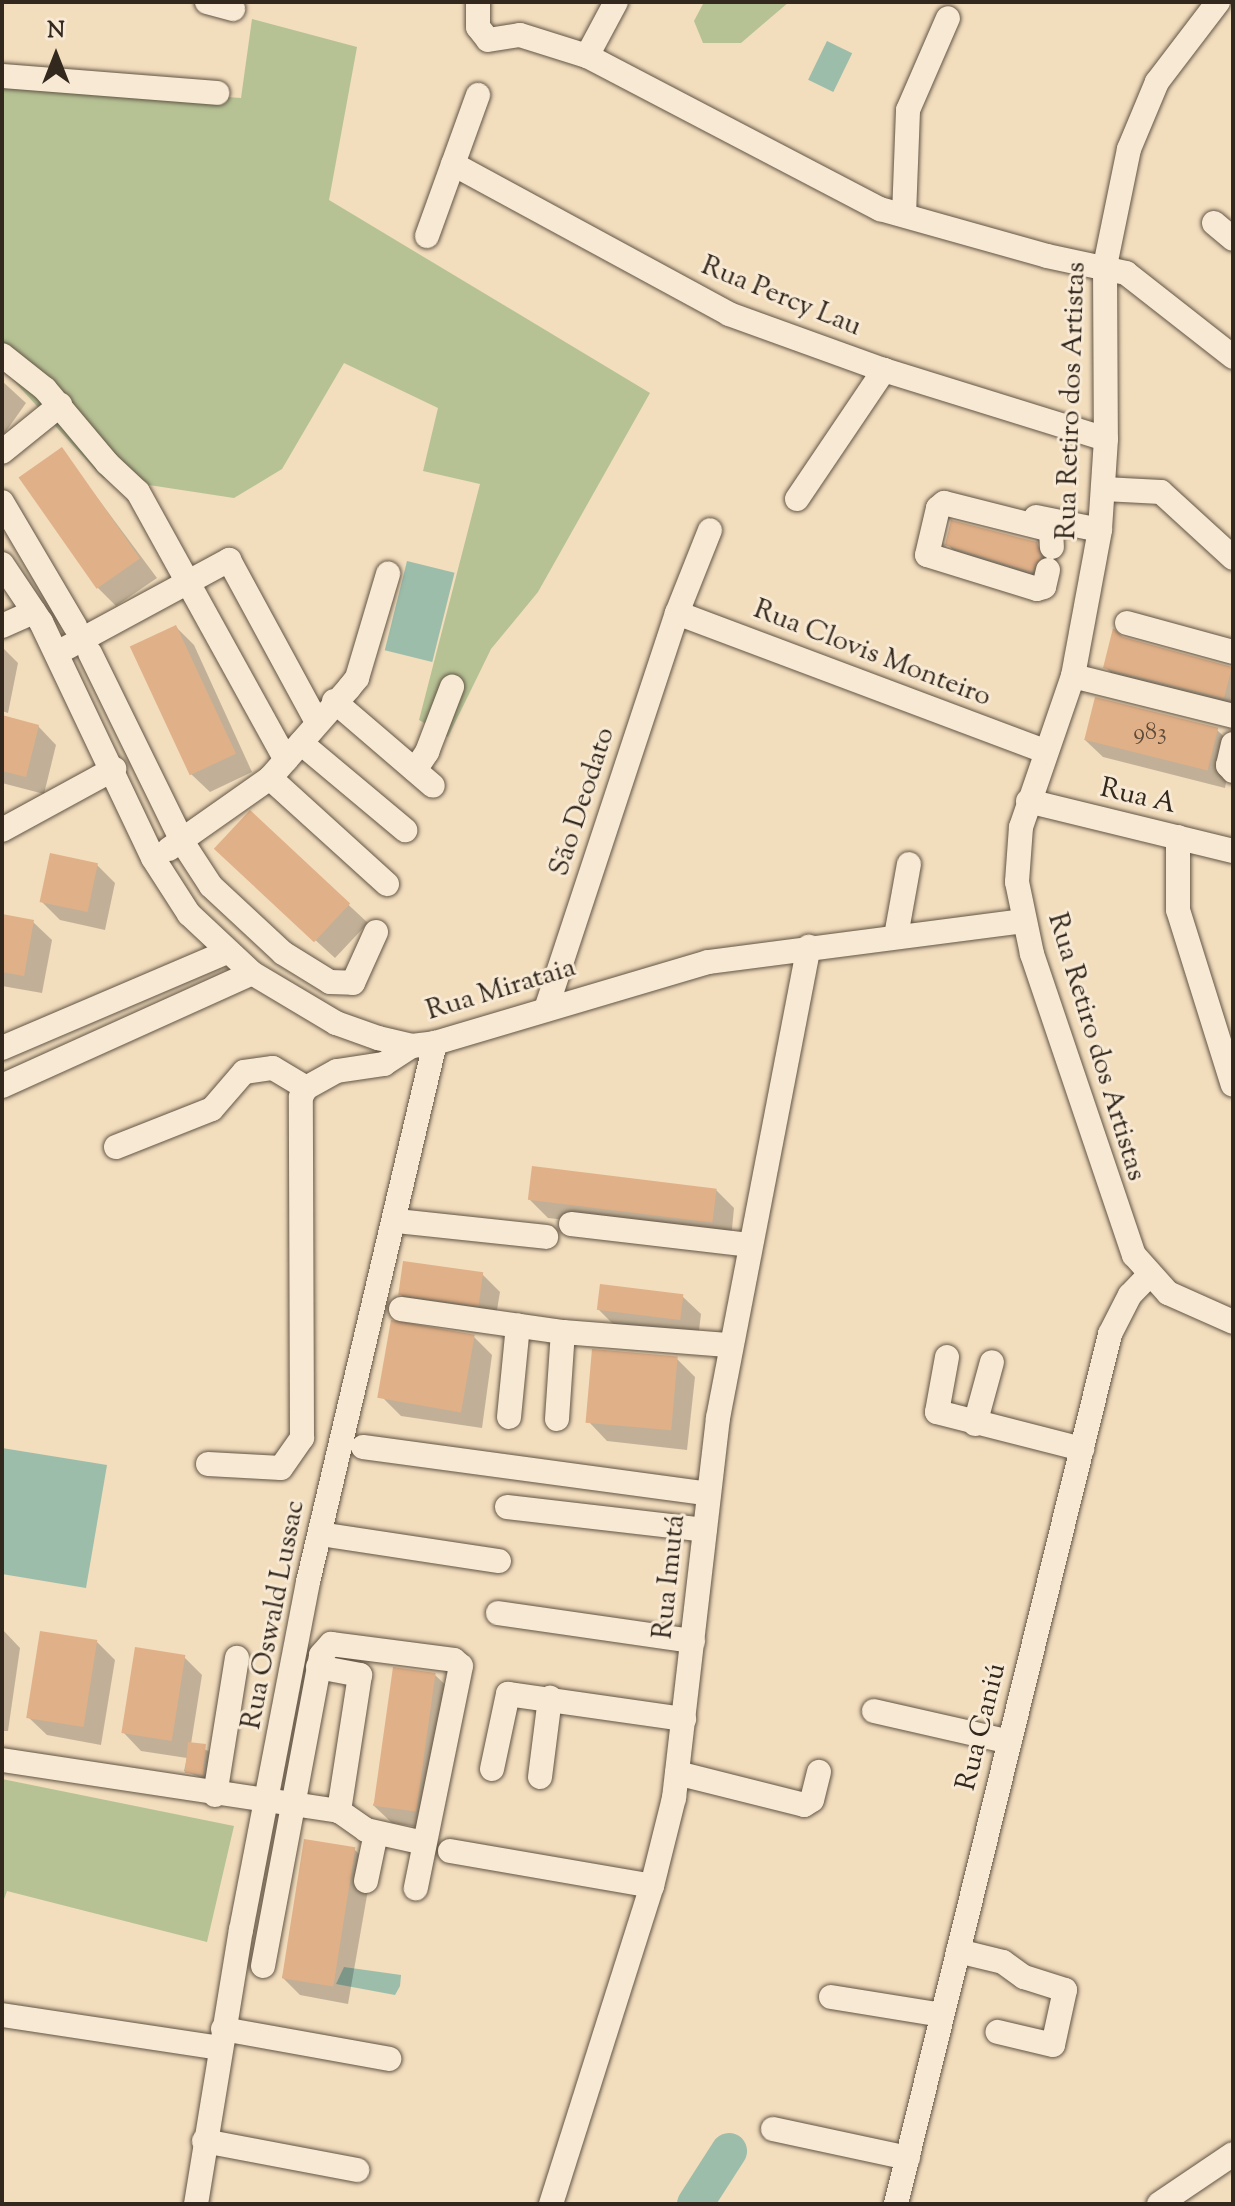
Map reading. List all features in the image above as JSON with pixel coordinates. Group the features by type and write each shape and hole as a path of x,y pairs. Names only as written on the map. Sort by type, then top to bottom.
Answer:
{"street":[{"path":"207,2 233,9"},
{"path":"478,2 478,27 488,40 520,35 587,56 880,209 1047,256 1105,266 1126,273 1233,357"},
{"path":"587,56 616,2"},
{"name":"Rua Retiro dos Artistas","path":"1218,2 1157,82 1129,149 1105,266 1106,439 1100,530 1073,676 1028,801 1018,853 1023,921 1123,1233 1149,1275 1190,1306 1233,1322"},
{"path":"904,215 908,110 948,18"},
{"path":"2,76 217,93"},
{"path":"427,236 478,95"},
{"name":"Rua Percy Lau","path":"453,164 729,314 884,370 1106,439"},
{"path":"1214,223 1233,239"},
{"path":"2,355 60,405 107,463 138,492 189,579 286,760 387,884"},
{"path":"797,499 884,370"},
{"path":"2,452 60,405"},
{"path":"1104,489 1163,489 1233,558"},
{"path":"2,502 75,626"},
{"path":"1013,520 1051,530 1050,558 1044,587 1037,589 927,555 939,504 1013,520 1024,514 1100,530"},
{"name":"São Deodato","path":"546,1009 677,613 710,530"},
{"path":"57,653 229,560 317,722"},
{"name":"Rua Mirataia","path":"2,564 57,653 114,769 153,858 189,914 225,953 252,973 336,1023 424,1045 708,962 1023,921"},
{"path":"153,858 183,843 286,760 357,678 388,574"},
{"path":"2,626 34,612"},
{"name":"Rua Clovis Monteiro","path":"677,613 1046,752"},
{"path":"1127,623 1233,652"},
{"path":"90,653 183,843 220,894 283,953 330,982 353,983 376,932"},
{"path":"1073,676 1233,716"},
{"path":"334,701 424,778 427,752 452,687"},
{"path":"1233,744 1228,765 1233,771"},
{"path":"286,760 405,830"},
{"path":"2,830 114,769"},
{"name":"Rua A","path":"1028,801 1233,851"},
{"path":"1178,837 1178,910 1233,1085"},
{"path":"896,936 909,864"},
{"name":"Rua Imutá","path":"551,2204 652,1886 677,1773 709,1494 730,1345 809,947"},
{"path":"2,1048 225,953"},
{"path":"2,1086 252,973"},
{"path":"208,1464 264,1470 281,1468 295,1454 304,1421 300,1105 306,1088 337,1071 384,1064 424,1045"},
{"name":"Rua Oswald Lussac","path":"196,2204 222,2038 280,1804 320,1534 397,1221 424,1045"},
{"path":"116,1147 212,1109 244,1072 273,1068 306,1088"},
{"path":"397,1221 546,1237"},
{"path":"571,1224 749,1245"},
{"name":"Rua Caniú","path":"896,2204 1110,1334 1124,1303 1149,1275"},
{"path":"401,1309 563,1332 730,1345"},
{"path":"509,1417 518,1325"},
{"path":"557,1419 563,1332"},
{"path":"947,1357 937,1412 1082,1449"},
{"path":"975,1424 992,1362"},
{"path":"363,1447 709,1494"},
{"path":"295,1454 336,1464"},
{"path":"507,1507 705,1530"},
{"path":"320,1534 499,1561"},
{"path":"498,1613 693,1641"},
{"path":"286,1769 325,1648 340,1644 461,1666 416,1888"},
{"path":"215,1795 237,1658"},
{"path":"318,1667 360,1675 339,1811"},
{"path":"492,1769 504,1697 550,1698 684,1719"},
{"path":"540,1777 550,1698"},
{"path":"874,1711 1010,1742"},
{"path":"2,1760 215,1795 339,1811 376,1833 424,1843"},
{"path":"677,1773 804,1805 812,1800 819,1772"},
{"path":"263,1966 280,1804"},
{"path":"366,1881 376,1833"},
{"path":"450,1851 652,1886"},
{"path":"958,1951 1003,1962 1024,1977 1065,1990 1053,2045 998,2032"},
{"path":"831,1997 942,2015"},
{"path":"2,2015 389,2059"},
{"path":"773,2129 908,2158"},
{"path":"204,2141 357,2170"},
{"path":"1159,2204 1233,2154"}],"shaded area":[{"path":"704,2 789,2 741,43 703,43 694,21"},
{"path":"252,19 357,47 329,200 650,393 538,592 491,649 448,737 419,720 480,484 423,471 438,408 344,363 282,469 234,498 103,478 2,368 2,81 241,98"},
{"path":"827,41 852,53 833,92 808,80"},
{"path":"407,561 455,573 432,662 385,650"},
{"path":"2,1448 107,1465 86,1588 2,1574"},
{"path":"2,1779 234,1826 207,1942 7,1891 2,1905"},
{"path":"344,1967 401,1975 400,1986 395,1995 336,1984"}],"building":[{"path":"62,447 140,558 97,589 19,477"},
{"path":"951,520 1037,542 1041,557 1032,572 945,545"},
{"path":"176,625 236,754 190,775 130,647"},
{"path":"1113,628 1123,637 1232,667 1224,698 1103,668"},
{"path":"1095,697 1218,728 1208,770 1084,740"},
{"path":"2,715 39,725 26,777 2,771"},
{"path":"250,810 350,903 314,942 214,849"},
{"path":"50,853 98,863 88,912 40,902"},
{"path":"2,914 34,920 24,976 2,972"},
{"path":"532,1166 717,1189 712,1222 528,1200"},
{"path":"403,1261 483,1272 478,1306 398,1295"},
{"path":"600,1284 683,1294 680,1320 597,1310"},
{"path":"391,1320 475,1335 461,1413 377,1398"},
{"path":"592,1349 678,1356 671,1430 586,1423"},
{"path":"40,1631 97,1640 84,1727 26,1718"},
{"path":"135,1647 185,1655 172,1741 121,1733"},
{"path":"393,1667 436,1673 416,1812 374,1806"},
{"path":"188,1742 206,1744 203,1775 185,1773"},
{"path":"304,1839 355,1847 333,1986 282,1978"}],"waterway":[{"path":"695,2204 729,2151"}]}
